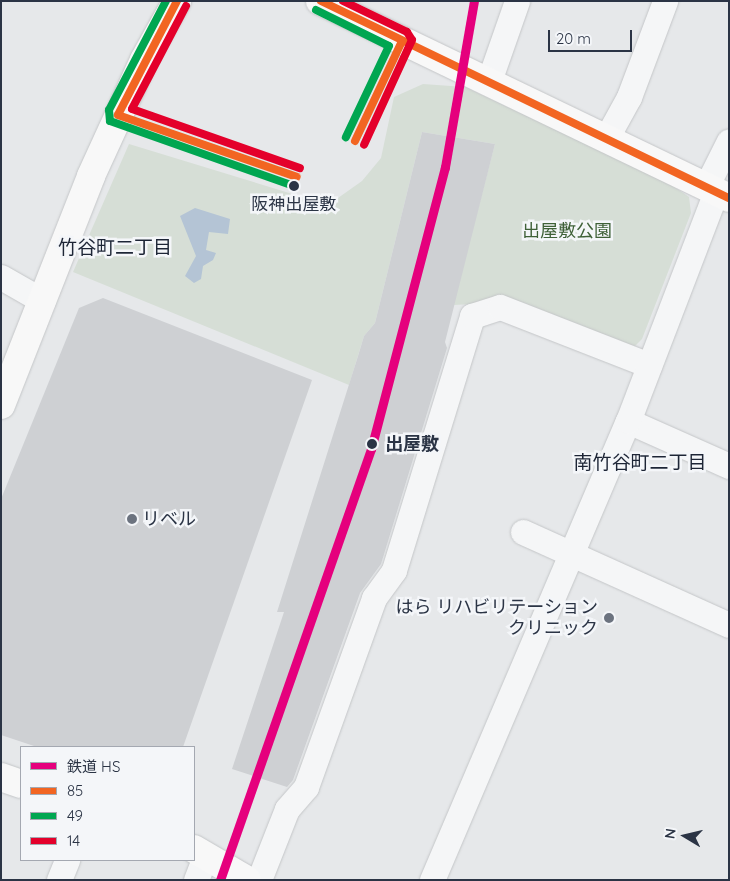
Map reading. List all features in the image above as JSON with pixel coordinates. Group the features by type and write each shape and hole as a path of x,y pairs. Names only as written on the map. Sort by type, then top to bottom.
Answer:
{"street":[{"path":"1,405 102,151 177,1"},
{"path":"320,1 607,137 717,192"},
{"path":"489,81 516,1"},
{"path":"607,137 630,96 665,1"},
{"path":"432,880 628,421 717,192 729,141"},
{"path":"1,277 43,301"},
{"path":"259,880 288,809 306,787 374,598 394,570 472,316 500,307 649,365"},
{"path":"628,421 729,466"},
{"path":"523,532 571,556 729,625"},
{"path":"1,777 20,784"},
{"path":"59,880 67,861"},
{"path":"198,862 247,880"}],"green space":[{"name":"出屋敷公園","path":"423,84 465,87 667,182 689,197 691,213 642,339 635,346 475,304 453,305 495,144 422,132 375,323 364,336 349,385 73,272 129,144 312,200 338,198 362,181 381,158 394,97"}],"water":[{"path":"195,208 230,219 228,234 209,232 206,250 216,253 213,260 203,266 201,279 194,283 185,276 196,256 180,216"}],"building":[{"path":"422,132 495,144 445,342 447,348 381,564 360,593 293,780 287,787 232,769 284,612 277,612 364,336 375,323"},
{"name":"リベル","path":"103,298 312,380 183,746 34,746 1,735 1,499 79,308"}],"rail line":[{"name":"HS","path":"220,880 371,449 445,167 474,1"}],"transit line":[{"name":"49","path":"166,1 109,110 110,121 294,186"},
{"name":"85","path":"177,1 118,115 297,177"},
{"name":"85","path":"321,1 729,198"},
{"name":"14","path":"343,1 407,32 412,40 364,145"},
{"name":"14","path":"186,6 132,109 300,168"},
{"name":"49","path":"316,10 389,46 346,137"},
{"name":"85","path":"355,141 402,41"}],"place":[{"name":"阪神出屋敷","path":"294,186"},
{"name":"出屋敷","path":"372,444"},
{"name":"リベル","path":"132,519"},
{"name":"はら リハビリテーション クリニック","path":"609,618"}],"district":[{"name":"竹谷町二丁目","path":"115,248"},
{"name":"南竹谷町二丁目","path":"640,463"}]}
